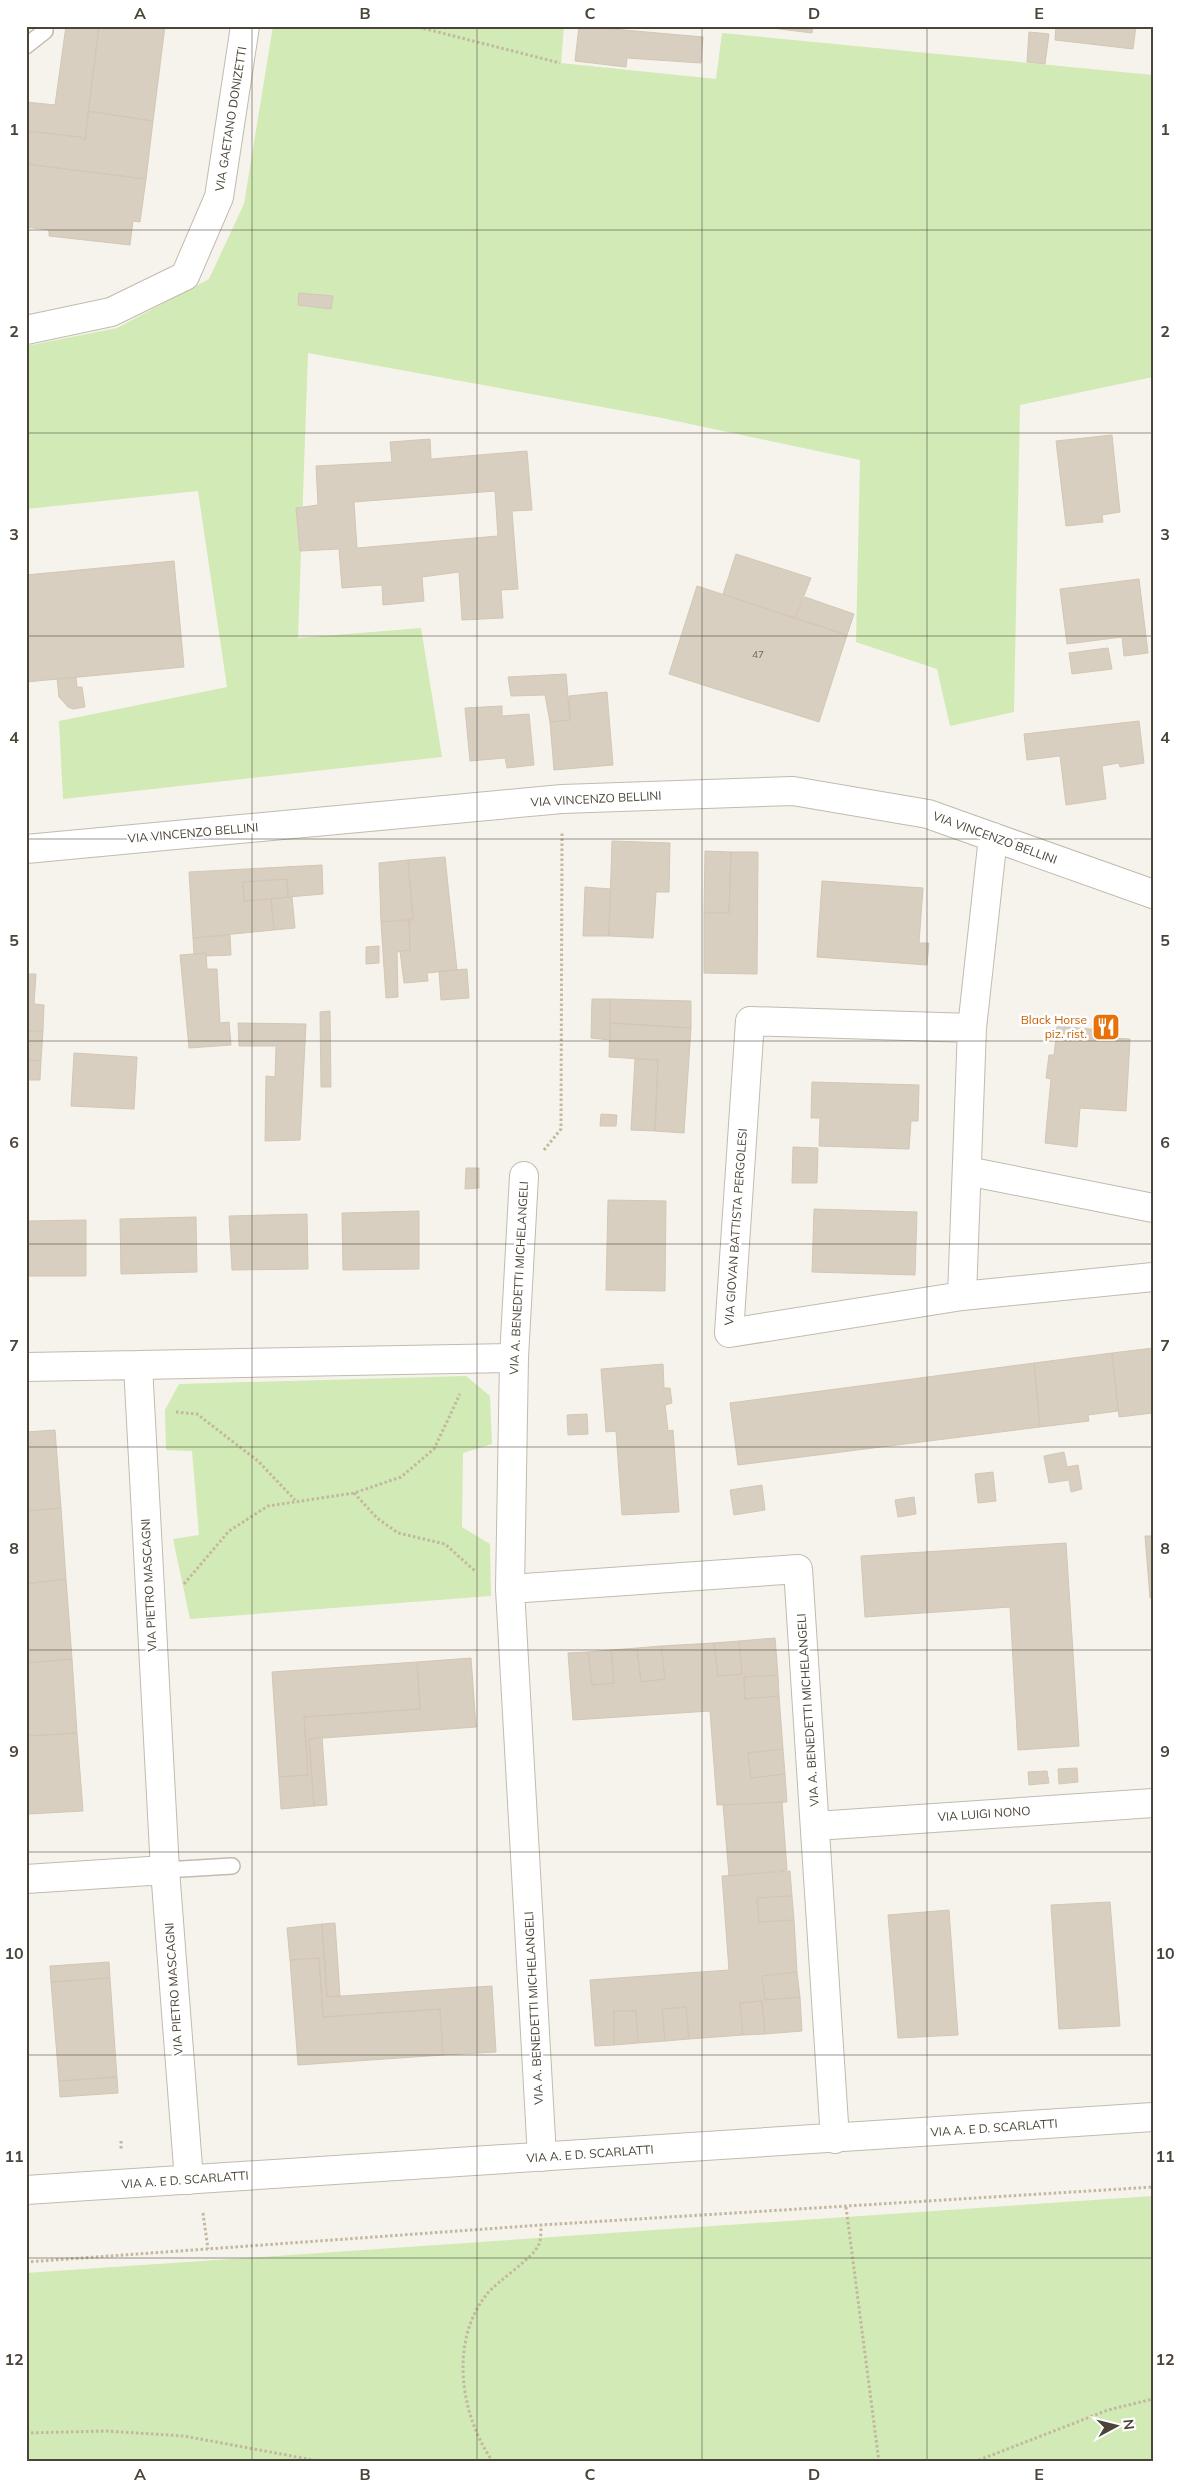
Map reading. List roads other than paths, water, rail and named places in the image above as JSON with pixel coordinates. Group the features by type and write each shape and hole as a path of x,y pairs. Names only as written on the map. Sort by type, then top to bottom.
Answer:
{"street":[{"name":"VIA GAETANO DONIZETTI","path":"26,330 111,312 185,276 218,197 245,26"},
{"name":"VIA VINCENZO BELLINI","path":"26,848 562,799 793,791 928,814 1153,894"},
{"path":"992,837 972,1028 962,1296 1153,1277"},
{"name":"VIA GIOVAN BATTISTA PERGOLESI","path":"962,1296 729,1332 750,1021 972,1028"},
{"path":"967,1171 1153,1208"},
{"name":"VIA A. BENEDETTI MICHELANGELI","path":"524,1176 514,1358 510,1589 542,2158"},
{"path":"26,1367 514,1358"},
{"name":"VIA PIETRO MASCAGNI","path":"138,1365 165,1870 189,2180"},
{"name":"VIA A. BENEDETTI MICHELANGELI","path":"510,1589 798,1569 835,2139"},
{"name":"VIA LUIGI NONO","path":"816,1826 1153,1802"},
{"path":"26,1879 165,1870"},
{"name":"VIA A. E D. SCARLATTI","path":"26,2190 1153,2117"}],"lane":[{"path":"26,46 45,31 46,26"},
{"path":"165,1870 232,1866"}],"place":[{"name":"Black Horse piz. rist.","path":"1106,1027"}]}
